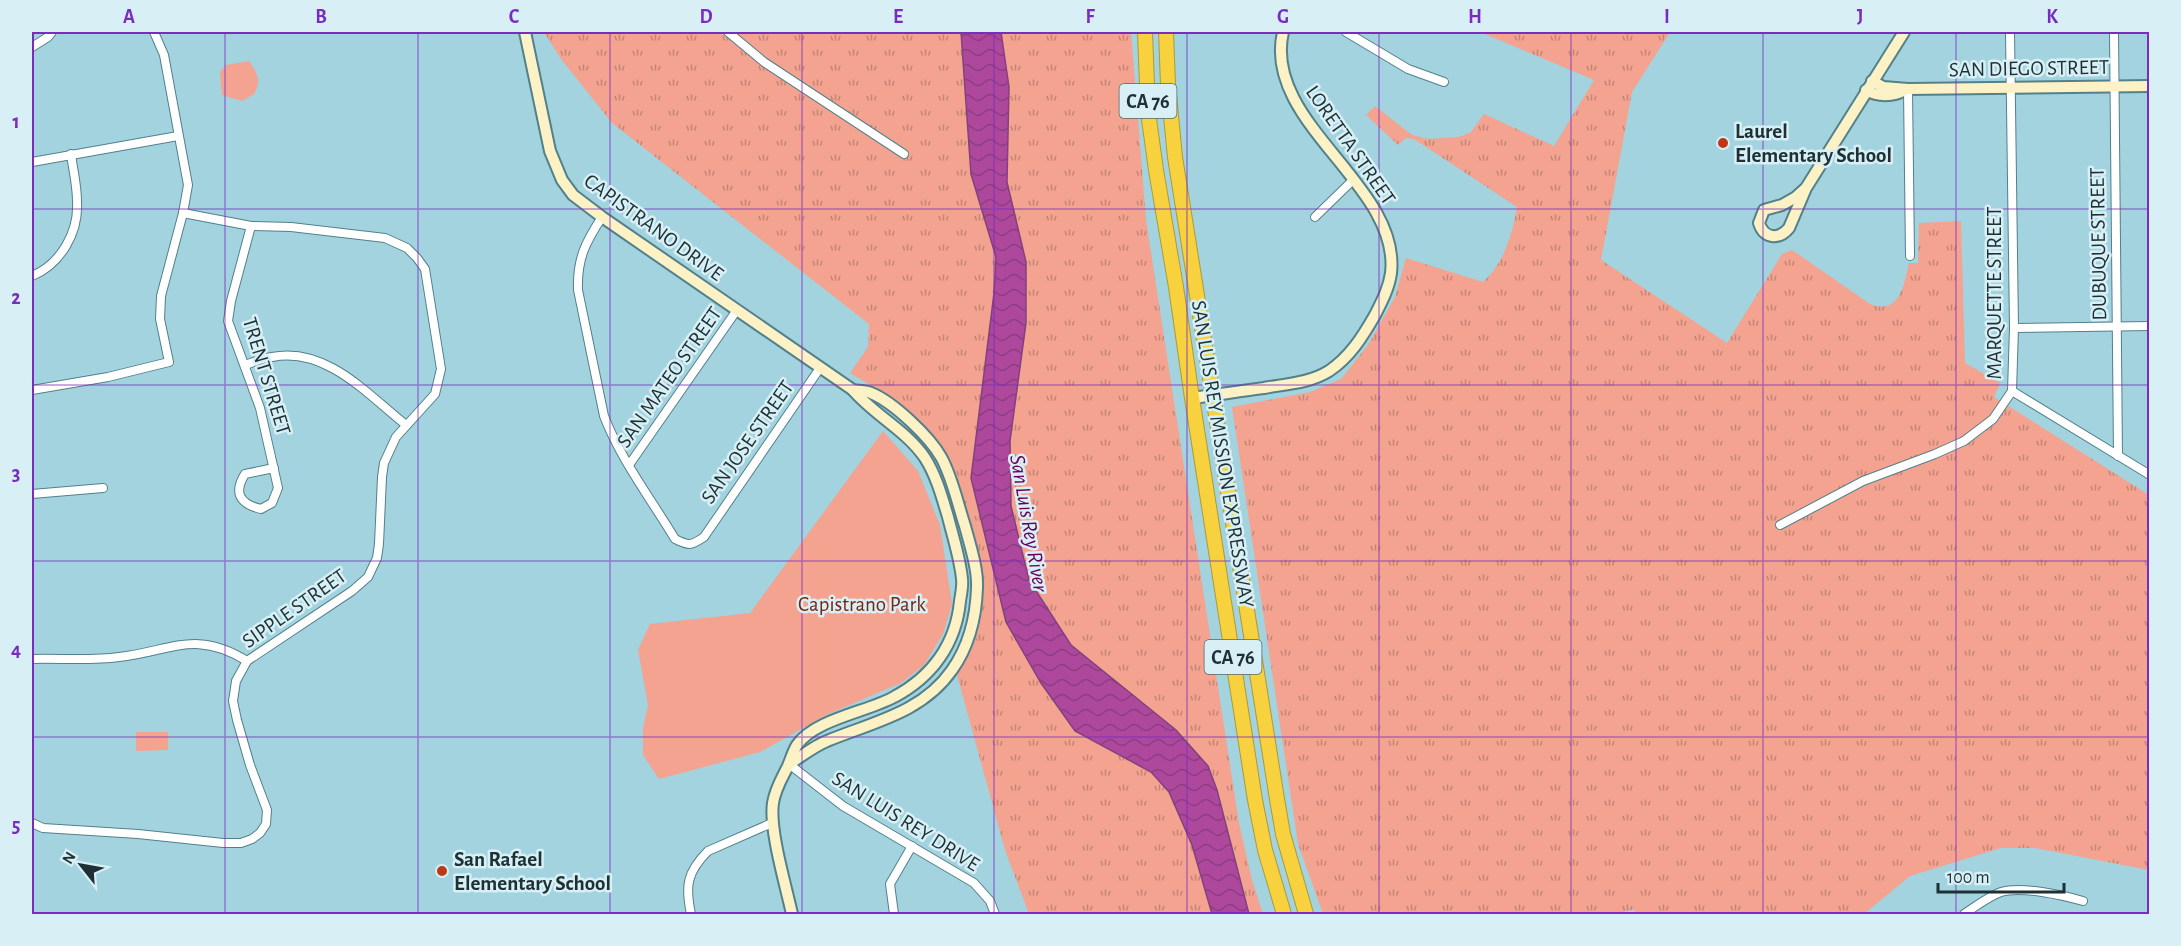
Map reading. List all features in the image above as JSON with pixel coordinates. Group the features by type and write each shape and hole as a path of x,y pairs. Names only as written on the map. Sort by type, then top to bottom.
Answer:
{"highway":[{"name":"SAN LUIS REY MISSION EXPRESSWAY","path":"1145,32 1148,112 1255,800 1265,850 1284,915"},
{"name":"SAN LUIS REY MISSION EXPRESSWAY","path":"1166,32 1168,85 1175,157 1283,834"},
{"name":"CA 76","path":"1283,834 1306,915"},
{"path":"1283,834 1315,915"}],"street":[{"path":"32,47 52,32"},
{"path":"32,390 108,377 169,362 160,319 161,296 188,185 164,55 154,32"},
{"name":"CAPISTRANO DRIVE","path":"525,32 550,151 562,180 573,195 602,218 853,390 866,405 895,426 925,458 943,498 955,541 962,580 959,613 954,633 941,657 908,689 891,699 821,726 809,734 797,745 775,794 772,823 792,915"},
{"path":"728,32 764,62 904,154"},
{"name":"LORETTA STREET","path":"1192,398 1317,378 1345,358 1361,337 1382,302 1389,285 1392,257 1387,234 1381,221 1353,180 1295,102 1282,70 1283,32"},
{"path":"1346,32 1408,69 1443,82"},
{"path":"1806,188 1782,205 1764,210 1759,223 1763,232 1777,237 1789,228 1806,188 1904,32"},
{"name":"MARQUETTE STREET","path":"1780,525 1863,481 1964,441 1993,419 2012,392 2014,328 2010,32"},
{"name":"DUBUQUE STREET","path":"2114,32 2118,456"},
{"name":"SAN DIEGO STREET","path":"1869,85 1876,95 1899,94 1908,89 2150,86"},
{"path":"1908,89 1910,256"},
{"path":"32,162 178,136"},
{"path":"32,276 42,271 62,253 69,241 76,217 77,201 71,154"},
{"path":"1315,217 1353,180"},
{"name":"SIPPLE STREET","path":"32,822 43,828 138,834 223,843 241,843 260,833 266,824 267,810 250,765 233,701 236,681 247,661 352,591 368,577 379,544 384,463 396,436 435,394 439,383 441,369 425,269 407,248 385,238 291,227 251,226 183,213"},
{"path":"602,218 580,256 577,273 578,290 604,416 629,465"},
{"name":"TRENT STREET","path":"251,226 228,321 260,408 274,468 278,488 272,503 261,509 248,506 239,495 238,485 245,474 274,468"},
{"name":"SAN MATEO STREET","path":"629,465 737,310"},
{"path":"2014,328 2150,326"},
{"path":"245,364 273,356 292,356 320,362 335,368 406,425"},
{"name":"SAN JOSE STREET","path":"629,465 675,539 685,544 693,544 704,537 820,368"},
{"name":"CAPISTRANO DRIVE","path":"789,764 825,742 899,714 917,704 940,685 953,669 967,644 974,621 978,585 970,544 941,457 912,421 871,393 853,390"},
{"path":"2012,392 2150,475"},
{"path":"32,494 103,488"},
{"path":"32,659 119,657 176,646 206,644 229,650 247,661"},
{"name":"SAN LUIS REY DRIVE","path":"789,764 843,806 974,883 990,901 995,915"},
{"path":"691,915 687,897 689,877 708,851 772,823"},
{"path":"894,915 891,884 912,846"},
{"path":"1964,915 1999,893 2007,891 2051,892 2083,901"}],"green space":[{"path":"544,32 961,32 971,174 996,257 994,293 971,478 1006,622 1041,683 1075,731 1151,772 1169,792 1192,845 1212,914 1029,914 1005,850 957,675 976,638 980,576 965,514 943,451 898,402 850,373 868,347 869,324 612,123 561,59"},
{"path":"1001,32 1131,32 1146,220 1239,823 1252,880 1263,914 1249,914 1217,790 1176,730 1071,645 1029,580 1011,506 1010,441 1026,323 1026,262 1007,182 1009,87"},
{"path":"1480,32 1670,32 1632,92 1601,260 1727,343 1782,254 1792,250 1870,304 1880,307 1888,306 1899,296 1909,263 1918,263 1919,223 1961,221 1965,363 2000,383 1994,397 2149,495 2149,870 2035,848 2001,848 1910,876 1864,914 1837,912 1835,914 1640,914 1633,910 1610,914 1323,914 1298,844 1232,407 1310,392 1341,379 1368,345 1395,297 1406,258 1483,282 1502,257 1513,228 1517,207 1414,139 1406,138 1398,145 1366,115 1375,106 1412,135 1428,139 1459,137 1471,132 1484,114 1554,146 1594,80"},
{"path":"249,61 258,77 258,85 254,94 242,101 222,95 220,72 226,65"},
{"name":"Capistrano Park","path":"883,431 918,471 940,525 952,604 943,634 924,665 901,683 826,715 760,752 659,779 643,755 643,728 648,705 638,650 650,624 750,613"},
{"path":"136,732 168,732 168,750 136,751"}],"water":[{"path":"961,32 1001,32 1009,87 1007,182 1026,262 1026,323 1010,441 1011,506 1029,580 1071,645 1176,730 1208,766 1217,790 1249,914 1212,914 1192,845 1169,792 1151,772 1075,731 1041,683 1006,622 971,478 994,293 996,257 971,174"}],"place":[{"name":"Laurel Elementary School","path":"1723,143"},
{"name":"San Rafael Elementary School","path":"442,871"}],"water label":[{"name":"San Luis Rey River","path":"1030,523"}]}
